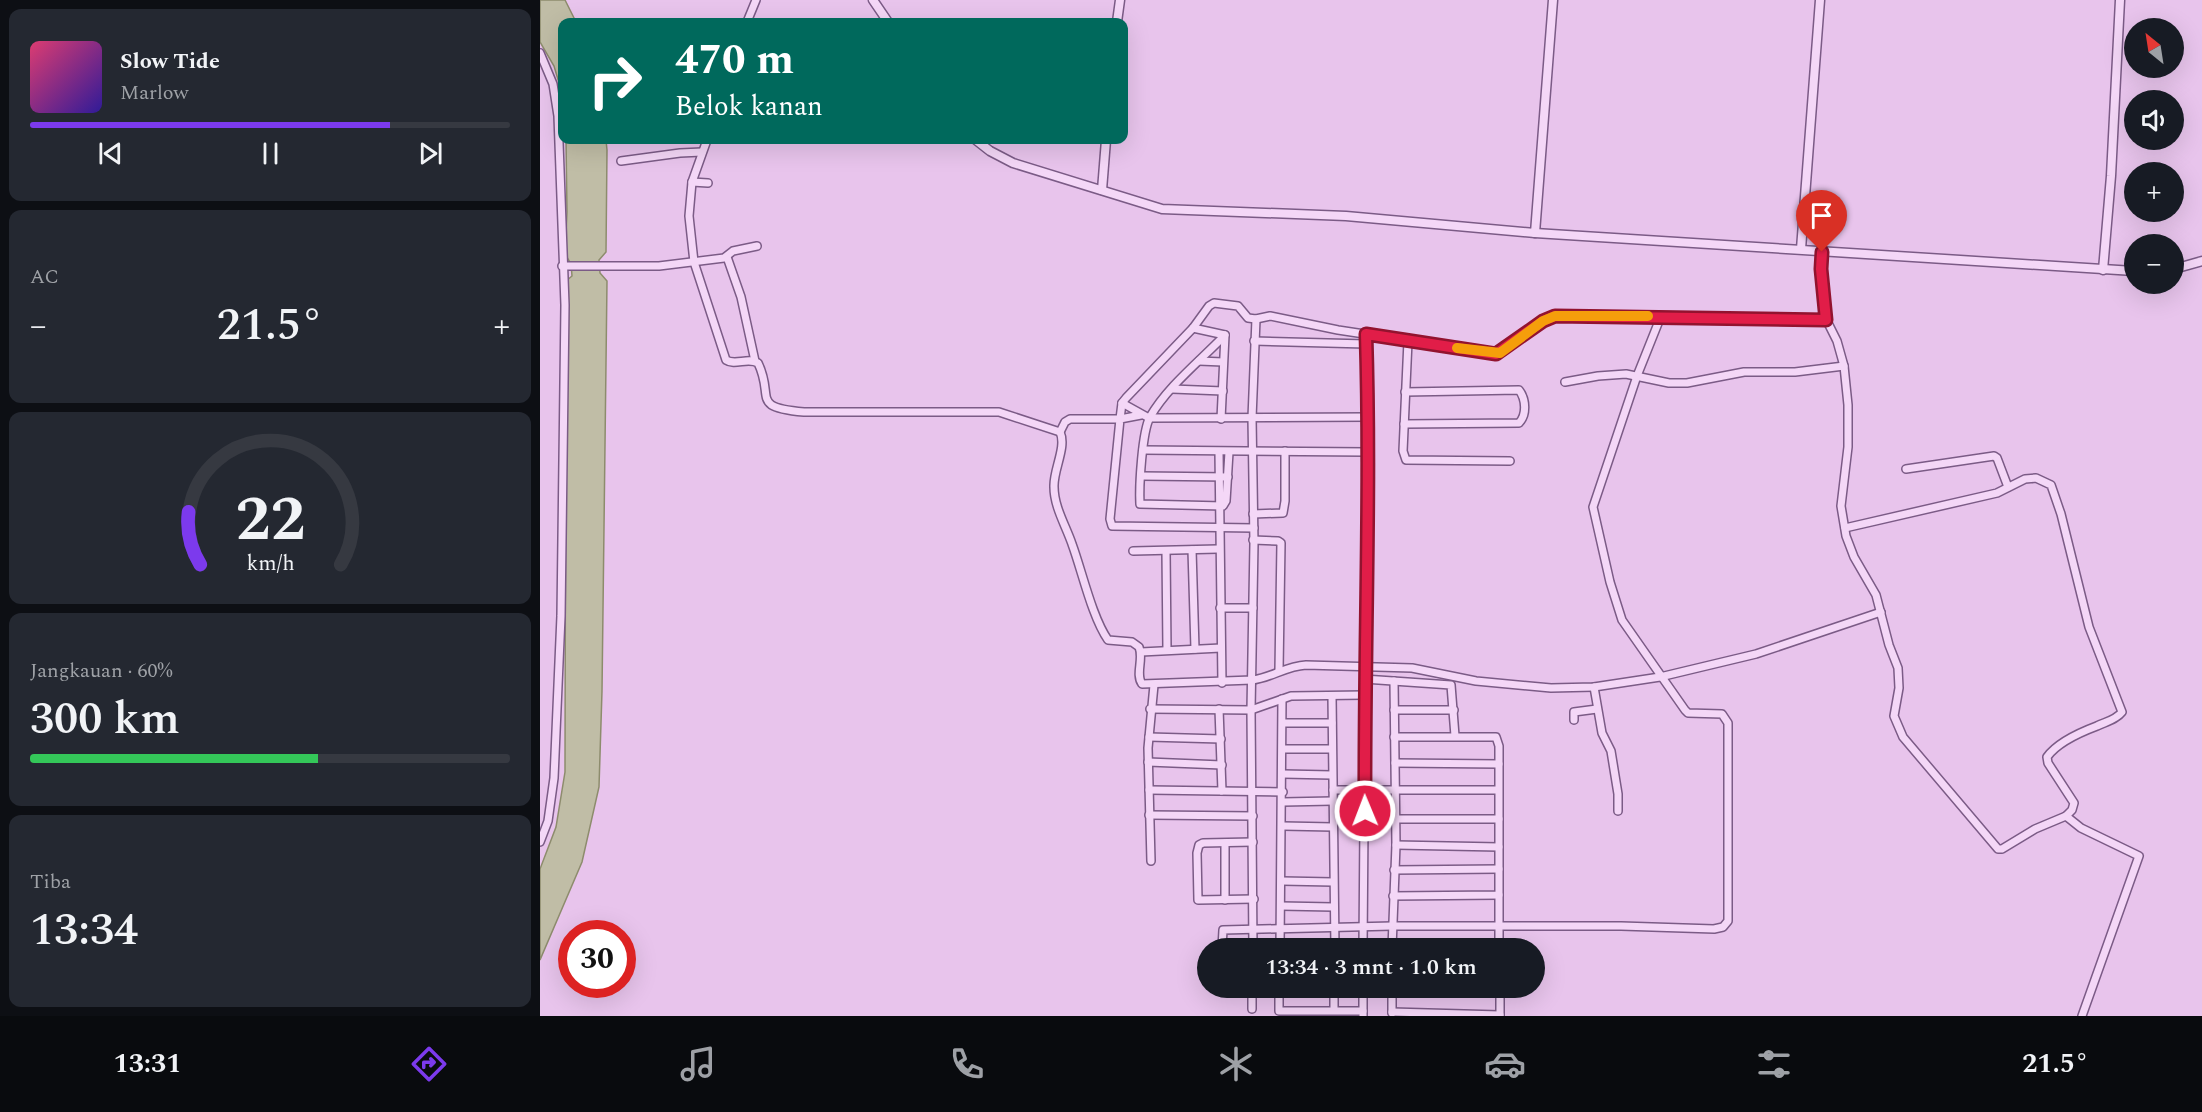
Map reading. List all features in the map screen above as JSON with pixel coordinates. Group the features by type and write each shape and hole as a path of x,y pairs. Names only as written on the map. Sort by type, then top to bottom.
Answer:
{"street":[{"path":"749,18 756,0"},
{"path":"873,0 885,18"},
{"path":"1117,18 1119,0"},
{"path":"1535,233 1553,0"},
{"path":"1801,249 1820,0"},
{"path":"2103,270 2120,0"},
{"path":"540,53 553,84 558,116"},
{"path":"540,842 548,821 554,778 560,639 565,316 560,144"},
{"path":"705,144 692,182 689,216 694,262 723,356 730,362 755,361"},
{"path":"981,144 990,152 1013,162 1162,209 1346,216 1535,233 2124,271"},
{"path":"1102,190 1106,144"},
{"path":"621,161 702,152"},
{"path":"692,182 708,183"},
{"path":"562,266 651,267 727,257 733,250 757,246"},
{"path":"1822,252 1821,269 1826,320 1837,341 1844,366 1849,413 1848,447 1841,506 1845,528 1850,549 1876,595 1889,645 1898,668 1899,688 1894,716 1898,729 1993,846 2002,849 2035,829 2066,816 2072,810 2074,803 2048,763 2047,757 2052,751 2085,730 2118,717 2122,712 2089,627 2061,514 2050,485 2036,478 2019,481 1990,495 1845,528"},
{"path":"727,257 744,309 755,361 761,369 766,400 776,408 804,412 999,412 1060,432"},
{"path":"2184,266 2202,261"},
{"path":"1254,528 1112,526 1110,519 1122,403 1214,303 1238,306 1248,318 1270,316 1303,324 1496,354 1543,321 1555,316 1826,320"},
{"path":"1223,938 1223,930 1280,927 1714,929 1723,927 1728,921 1728,723 1722,714 1688,713 1660,677 1622,620 1610,582 1593,507 1637,376 1661,316"},
{"path":"1253,938 1252,418 1256,319"},
{"path":"1193,328 1225,335"},
{"path":"1363,938 1368,417 1366,334"},
{"path":"1225,335 1172,389 1149,418 1143,450 1141,505 1218,506 1226,503 1229,452"},
{"path":"1221,419 1225,335"},
{"path":"1254,340 1366,344"},
{"path":"1408,341 1403,451 1406,460 1510,461"},
{"path":"1198,361 1223,362"},
{"path":"1565,382 1609,375 1637,376 1669,383 1687,383 1744,372 1795,372 1844,366"},
{"path":"1172,389 1223,391"},
{"path":"1404,424 1519,423 1524,415 1520,390 1405,392"},
{"path":"1122,403 1149,418 1368,417"},
{"path":"1141,415 1120,419 1070,419 1065,422 1060,432 1062,441 1054,477 1054,491 1079,571 1106,638 1116,642 1136,644 1141,652 1139,679 1148,685 1252,680 1264,678 1292,666 1306,665 1412,668 1476,681 1551,688 1594,687 1660,677 1756,654 1828,632 1881,612"},
{"path":"1143,450 1367,452"},
{"path":"1253,514 1283,513 1285,451"},
{"path":"1219,452 1218,549 1222,683"},
{"path":"1906,469 1994,456 2008,487"},
{"path":"1142,476 1228,477"},
{"path":"1253,540 1281,543 1280,670"},
{"path":"1133,551 1218,549"},
{"path":"1192,550 1195,649"},
{"path":"1166,551 1167,650"},
{"path":"1220,608 1253,608"},
{"path":"1141,652 1221,648"},
{"path":"1364,679 1448,683 1453,689 1455,736"},
{"path":"1392,938 1396,845 1394,681"},
{"path":"1148,685 1151,861"},
{"path":"1594,687 1602,735 1611,752 1618,794 1618,811"},
{"path":"1150,709 1251,710 1291,696 1364,695"},
{"path":"1332,696 1335,938"},
{"path":"1280,938 1283,826 1282,699"},
{"path":"1219,709 1222,791"},
{"path":"1574,720 1574,712 1597,709"},
{"path":"1394,710 1454,710"},
{"path":"1283,723 1332,723"},
{"path":"1394,736 1496,737 1499,746 1499,938"},
{"path":"1149,737 1221,740"},
{"path":"1283,748 1332,749"},
{"path":"1148,762 1222,765"},
{"path":"1395,763 1499,764"},
{"path":"1283,774 1332,775"},
{"path":"1149,790 1283,792"},
{"path":"1333,790 1498,790"},
{"path":"1283,802 1333,801"},
{"path":"1149,815 1253,816"},
{"path":"2066,816 2081,828 2139,856 2082,1016"},
{"path":"1396,819 1499,819"},
{"path":"1283,826 1333,827"},
{"path":"1253,842 1201,843 1197,854 1198,900 1254,900"},
{"path":"1225,843 1225,900"},
{"path":"1396,845 1499,847"},
{"path":"1394,870 1499,869"},
{"path":"1282,881 1333,882"},
{"path":"1394,896 1499,895"},
{"path":"1281,906 1333,908"},
{"path":"1252,998 1252,1009"},
{"path":"1279,998 1279,1011 1314,1013 1334,1010 1363,1013"},
{"path":"1334,998 1334,1010"},
{"path":"1392,998 1392,1014 1500,1015 1500,998"}],"shaded area":[{"path":"540,0 565,0 574,18 558,18 558,80 554,66 540,42"},
{"path":"566,144 606,144 606,252 599,260 600,273 607,281 599,787 582,862 540,960 540,869 556,827 565,772 566,281 572,276 571,264 565,254"}],"slow traffic":[{"path":"1457,348 1500,353 1543,321 1555,316 1648,316"}],"route":[{"path":"1365,811 1368,429 1366,334 1496,354 1543,321 1555,316 1826,320 1821,269 1822,252"}]}
